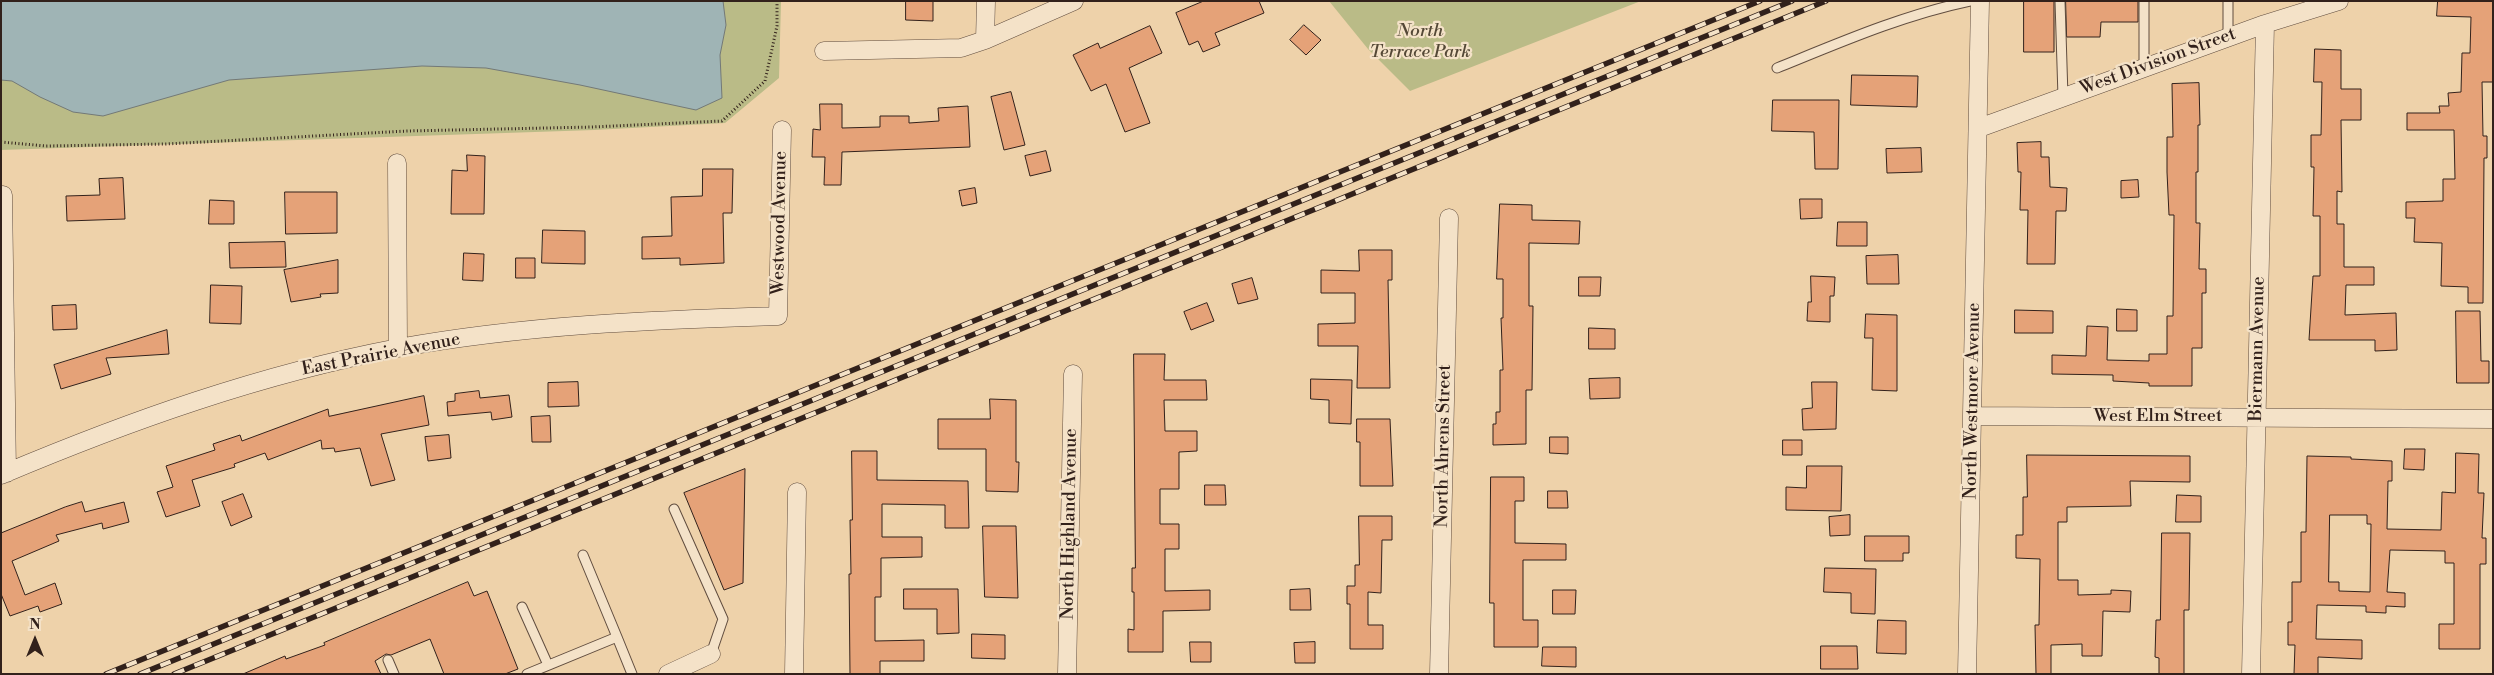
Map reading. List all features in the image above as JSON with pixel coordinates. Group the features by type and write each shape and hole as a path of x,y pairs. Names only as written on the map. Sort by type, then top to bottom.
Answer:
{"street":[{"path":"985,40 986,1"},
{"path":"824,51 952,49 985,40 1074,1"},
{"name":"North Westmore Avenue","path":"1966,674 1979,128 1980,1"},
{"name":"West Division Street","path":"1979,128 2265,24 2312,5 2339,1"},
{"name":"Biermann Avenue","path":"2251,674 2265,24"},
{"name":"Westwood Avenue","path":"778,316 782,130"},
{"path":"398,163 398,348"},
{"path":"3,195 4,474"},
{"name":"North Ahrens Street","path":"1439,674 1449,218"},
{"name":"East Prairie Avenue","path":"4,474 119,427 193,401 300,371 398,348 541,328 594,323 778,316"},
{"name":"North Highland Avenue","path":"1067,674 1073,374"},
{"name":"West Elm Street","path":"1972,416 2493,419"},
{"path":"794,674 797,492"},
{"path":"668,674 711,654"}],"lane":[{"path":"1777,68 1878,26 1941,7 1970,1"},
{"path":"2060,1 2063,97"},
{"path":"2144,1 2144,67"},
{"path":"2228,1 2228,37"},
{"path":"674,509 723,619 711,654"},
{"path":"583,555 632,674"},
{"path":"522,607 548,666"},
{"path":"527,674 617,637"},
{"path":"388,660 394,674"}],"path":[{"path":"1,142 46,146 166,144 407,131 592,127 722,121 765,81 777,26 777,1"}],"green space":[{"path":"1,1 781,1 779,78 725,123 594,130 1,150"},
{"name":"North Terrace Park","path":"1329,1 1641,1 1410,91 1368,49"}],"shaded area":[{"path":"1,1 723,1 726,25 720,55 722,98 696,110 580,85 486,68 422,66 229,80 103,116 73,112 40,97 12,81 1,80"}],"building":[{"path":"906,1 933,1 933,21 906,20"},
{"path":"1204,1 1259,1 1264,13 1215,33 1220,45 1203,52 1198,41 1189,45 1176,13"},
{"path":"2024,1 2054,1 2054,52 2024,52"},
{"path":"2066,1 2138,1 2138,22 2101,22 2100,37 2067,37"},
{"path":"2438,1 2493,1 2493,82 2482,82 2483,136 2487,136 2487,158 2484,158 2483,303 2468,303 2468,287 2441,286 2442,243 2414,242 2415,218 2406,218 2406,202 2443,201 2443,179 2455,179 2454,130 2407,130 2407,113 2440,113 2439,106 2449,106 2448,93 2461,92 2462,53 2470,53 2471,17 2437,16"},
{"path":"1304,25 1321,40 1306,55 1290,40"},
{"path":"1150,26 1162,53 1129,68 1150,123 1125,132 1106,84 1091,91 1073,55 1098,43 1100,48"},
{"path":"2315,49 2341,50 2341,89 2361,89 2361,120 2341,120 2342,192 2337,191 2337,224 2344,224 2344,267 2374,267 2374,285 2346,285 2345,315 2396,313 2397,350 2375,351 2375,340 2309,340 2313,276 2320,276 2320,216 2313,216 2314,167 2311,167 2311,135 2321,135 2322,82 2314,82"},
{"path":"1852,75 1918,76 1917,107 1851,105"},
{"path":"2199,83 2200,125 2198,125 2198,172 2196,172 2196,223 2200,223 2199,269 2206,269 2206,293 2202,293 2202,348 2192,348 2192,386 2149,386 2149,383 2113,381 2113,375 2052,374 2052,355 2086,356 2087,326 2108,327 2107,360 2149,361 2149,354 2167,354 2167,316 2173,316 2174,215 2169,215 2167,172 2167,137 2173,137 2172,84"},
{"path":"1011,92 1025,145 1004,150 991,97"},
{"path":"1773,100 1839,100 1838,169 1815,169 1814,132 1772,131"},
{"path":"820,104 842,104 842,128 880,127 880,116 909,116 909,123 939,121 938,108 968,106 970,147 842,152 841,185 824,185 825,157 812,157 813,129 820,130"},
{"path":"2041,142 2041,157 2049,157 2050,187 2067,188 2066,211 2056,211 2055,264 2027,264 2028,210 2020,210 2021,172 2018,172 2017,143"},
{"path":"1921,148 1922,172 1887,173 1886,149"},
{"path":"1046,151 1051,171 1030,176 1025,156"},
{"path":"467,155 485,156 484,214 451,214 452,170 467,171"},
{"path":"703,169 733,169 732,213 723,213 724,263 680,265 680,258 642,259 642,237 672,236 671,197 702,196"},
{"path":"123,178 125,219 67,221 66,196 100,195 99,179"},
{"path":"2138,180 2139,197 2121,198 2121,181"},
{"path":"975,188 977,203 962,206 959,191"},
{"path":"285,192 337,192 337,233 286,234"},
{"path":"1800,199 1822,199 1822,218 1801,219"},
{"path":"210,200 234,201 234,224 209,224"},
{"path":"1500,204 1532,205 1532,220 1580,221 1579,244 1529,243 1529,306 1533,306 1532,390 1526,390 1526,444 1493,445 1493,424 1496,424 1496,412 1500,412 1500,370 1503,370 1501,318 1503,318 1503,279 1497,279"},
{"path":"1838,222 1867,222 1867,246 1837,246"},
{"path":"543,230 585,231 585,264 542,263"},
{"path":"285,242 286,267 230,268 229,243"},
{"path":"1359,250 1392,250 1392,280 1388,280 1390,388 1357,388 1358,346 1318,346 1318,324 1355,323 1355,293 1321,293 1321,270 1359,271"},
{"path":"464,253 484,254 483,281 463,280"},
{"path":"1898,255 1899,284 1867,284 1866,256"},
{"path":"516,258 535,258 535,278 516,278"},
{"path":"338,260 338,293 320,294 321,297 291,302 284,270"},
{"path":"1811,276 1835,277 1834,296 1830,296 1830,322 1807,321 1808,302 1811,302"},
{"path":"1579,277 1601,277 1600,296 1579,296"},
{"path":"1252,278 1258,299 1238,304 1232,284"},
{"path":"211,285 242,286 241,324 210,323"},
{"path":"1207,303 1214,321 1191,330 1184,312"},
{"path":"76,305 77,329 53,330 52,306"},
{"path":"2117,309 2137,310 2137,331 2117,331"},
{"path":"2015,310 2053,311 2053,333 2015,333"},
{"path":"2456,311 2480,311 2481,361 2489,361 2489,383 2457,383"},
{"path":"1866,314 1897,315 1897,391 1872,390 1873,338 1865,338"},
{"path":"1589,328 1615,329 1615,349 1589,349"},
{"path":"167,330 169,354 106,358 111,374 61,389 54,365"},
{"path":"1134,354 1165,354 1164,380 1206,380 1207,400 1164,400 1165,431 1197,431 1197,451 1179,452 1179,489 1160,489 1160,524 1179,524 1179,549 1165,549 1165,591 1210,590 1210,610 1163,611 1163,652 1128,652 1128,629 1134,630 1132,568 1135,568"},
{"path":"1620,378 1620,398 1590,399 1589,379"},
{"path":"1311,379 1352,380 1351,424 1329,423 1329,400 1311,399"},
{"path":"578,382 579,406 548,407 548,383"},
{"path":"1812,382 1837,382 1836,429 1803,430 1802,409 1812,408"},
{"path":"479,391 480,398 509,395 512,417 492,420 491,412 448,416 447,402 455,401 455,394"},
{"path":"424,396 429,425 381,434 395,480 371,486 360,448 335,452 334,448 322,449 321,440 268,460 265,453 234,464 235,467 192,480 200,506 166,517 157,492 173,487 166,466 215,450 213,444 240,435 242,441 328,409 329,416"},
{"path":"990,399 1016,400 1016,462 1019,462 1018,492 986,491 986,449 938,449 938,419 990,419"},
{"path":"550,416 551,442 532,442 531,417"},
{"path":"1357,419 1390,419 1393,486 1360,486 1360,442 1357,442"},
{"path":"449,435 451,458 428,461 425,437"},
{"path":"1550,437 1568,437 1568,454 1550,453"},
{"path":"1783,440 1802,440 1802,455 1783,455"},
{"path":"2405,449 2425,449 2424,470 2404,469"},
{"path":"852,451 877,451 877,480 968,481 969,528 945,528 945,505 882,504 882,537 922,537 922,557 881,558 881,597 875,597 875,641 924,640 924,661 880,661 880,674 850,674 849,574 851,574"},
{"path":"2456,453 2479,454 2478,493 2484,493 2482,538 2486,538 2486,564 2480,564 2480,649 2439,649 2439,624 2454,624 2454,563 2445,563 2445,551 2390,550 2387,592 2405,593 2405,607 2386,606 2386,613 2366,612 2366,606 2317,605 2316,639 2362,640 2362,659 2318,657 2318,674 2294,674 2295,645 2288,645 2288,622 2292,622 2292,582 2301,582 2301,532 2306,532 2307,456 2351,457 2351,459 2392,461 2392,481 2388,481 2387,529 2441,530 2442,492 2455,493","holes":["2330,515 2367,515 2367,524 2371,524 2370,592 2339,591 2339,582 2329,582"]},
{"path":"2027,455 2190,456 2190,482 2130,481 2131,506 2067,507 2067,522 2058,522 2058,580 2078,580 2078,595 2111,594 2111,590 2131,591 2130,612 2103,611 2102,656 2082,656 2082,644 2051,645 2051,674 2036,674 2035,625 2039,625 2040,559 2016,558 2016,535 2023,535 2023,497 2027,497"},
{"path":"1807,466 1842,466 1841,511 1786,510 1786,487 1806,488"},
{"path":"745,469 743,583 724,590 684,493"},
{"path":"1491,477 1524,477 1524,501 1515,501 1515,543 1566,544 1566,560 1523,560 1523,620 1538,620 1538,647 1494,647 1494,603 1490,603"},
{"path":"1205,485 1225,485 1226,505 1205,505"},
{"path":"1548,491 1567,491 1568,508 1548,508"},
{"path":"243,494 252,517 231,526 222,502"},
{"path":"2177,495 2201,496 2201,522 2176,522"},
{"path":"82,502 85,512 124,502 129,522 103,529 102,523 56,535 59,541 12,561 25,595 55,583 62,604 40,612 38,606 10,616 1,594 1,533"},
{"path":"1850,515 1850,535 1830,536 1829,517"},
{"path":"1359,516 1392,516 1392,540 1382,540 1381,593 1368,592 1368,625 1383,625 1383,649 1350,649 1350,604 1347,604 1347,586 1355,586 1355,565 1359,565"},
{"path":"983,526 1016,526 1018,598 985,597"},
{"path":"2162,533 2190,533 2189,610 2184,610 2184,674 2159,674 2159,658 2155,657 2156,620 2160,620"},
{"path":"1865,536 1909,536 1909,553 1903,553 1903,561 1865,561"},
{"path":"1825,568 1876,569 1875,614 1851,613 1851,593 1824,592"},
{"path":"468,582 474,596 487,591 518,669 505,674 444,674 430,639 391,655 386,654 375,661 381,674 243,674 285,656 286,659 325,645 324,643"},
{"path":"904,589 958,589 959,633 937,634 937,609 904,609"},
{"path":"1310,589 1311,610 1290,610 1290,590"},
{"path":"1553,590 1576,590 1575,614 1553,614"},
{"path":"1878,620 1906,621 1906,654 1877,653"},
{"path":"972,634 1005,635 1005,659 972,658"},
{"path":"1190,642 1211,642 1211,662 1191,662"},
{"path":"1315,642 1315,663 1295,663 1294,643"},
{"path":"1821,646 1857,646 1858,669 1821,669"},
{"path":"1543,647 1576,647 1576,667 1542,666"}],"railway":[{"path":"106,674 1760,1"},
{"path":"140,674 1792,1"},
{"path":"174,674 1826,1"}]}
